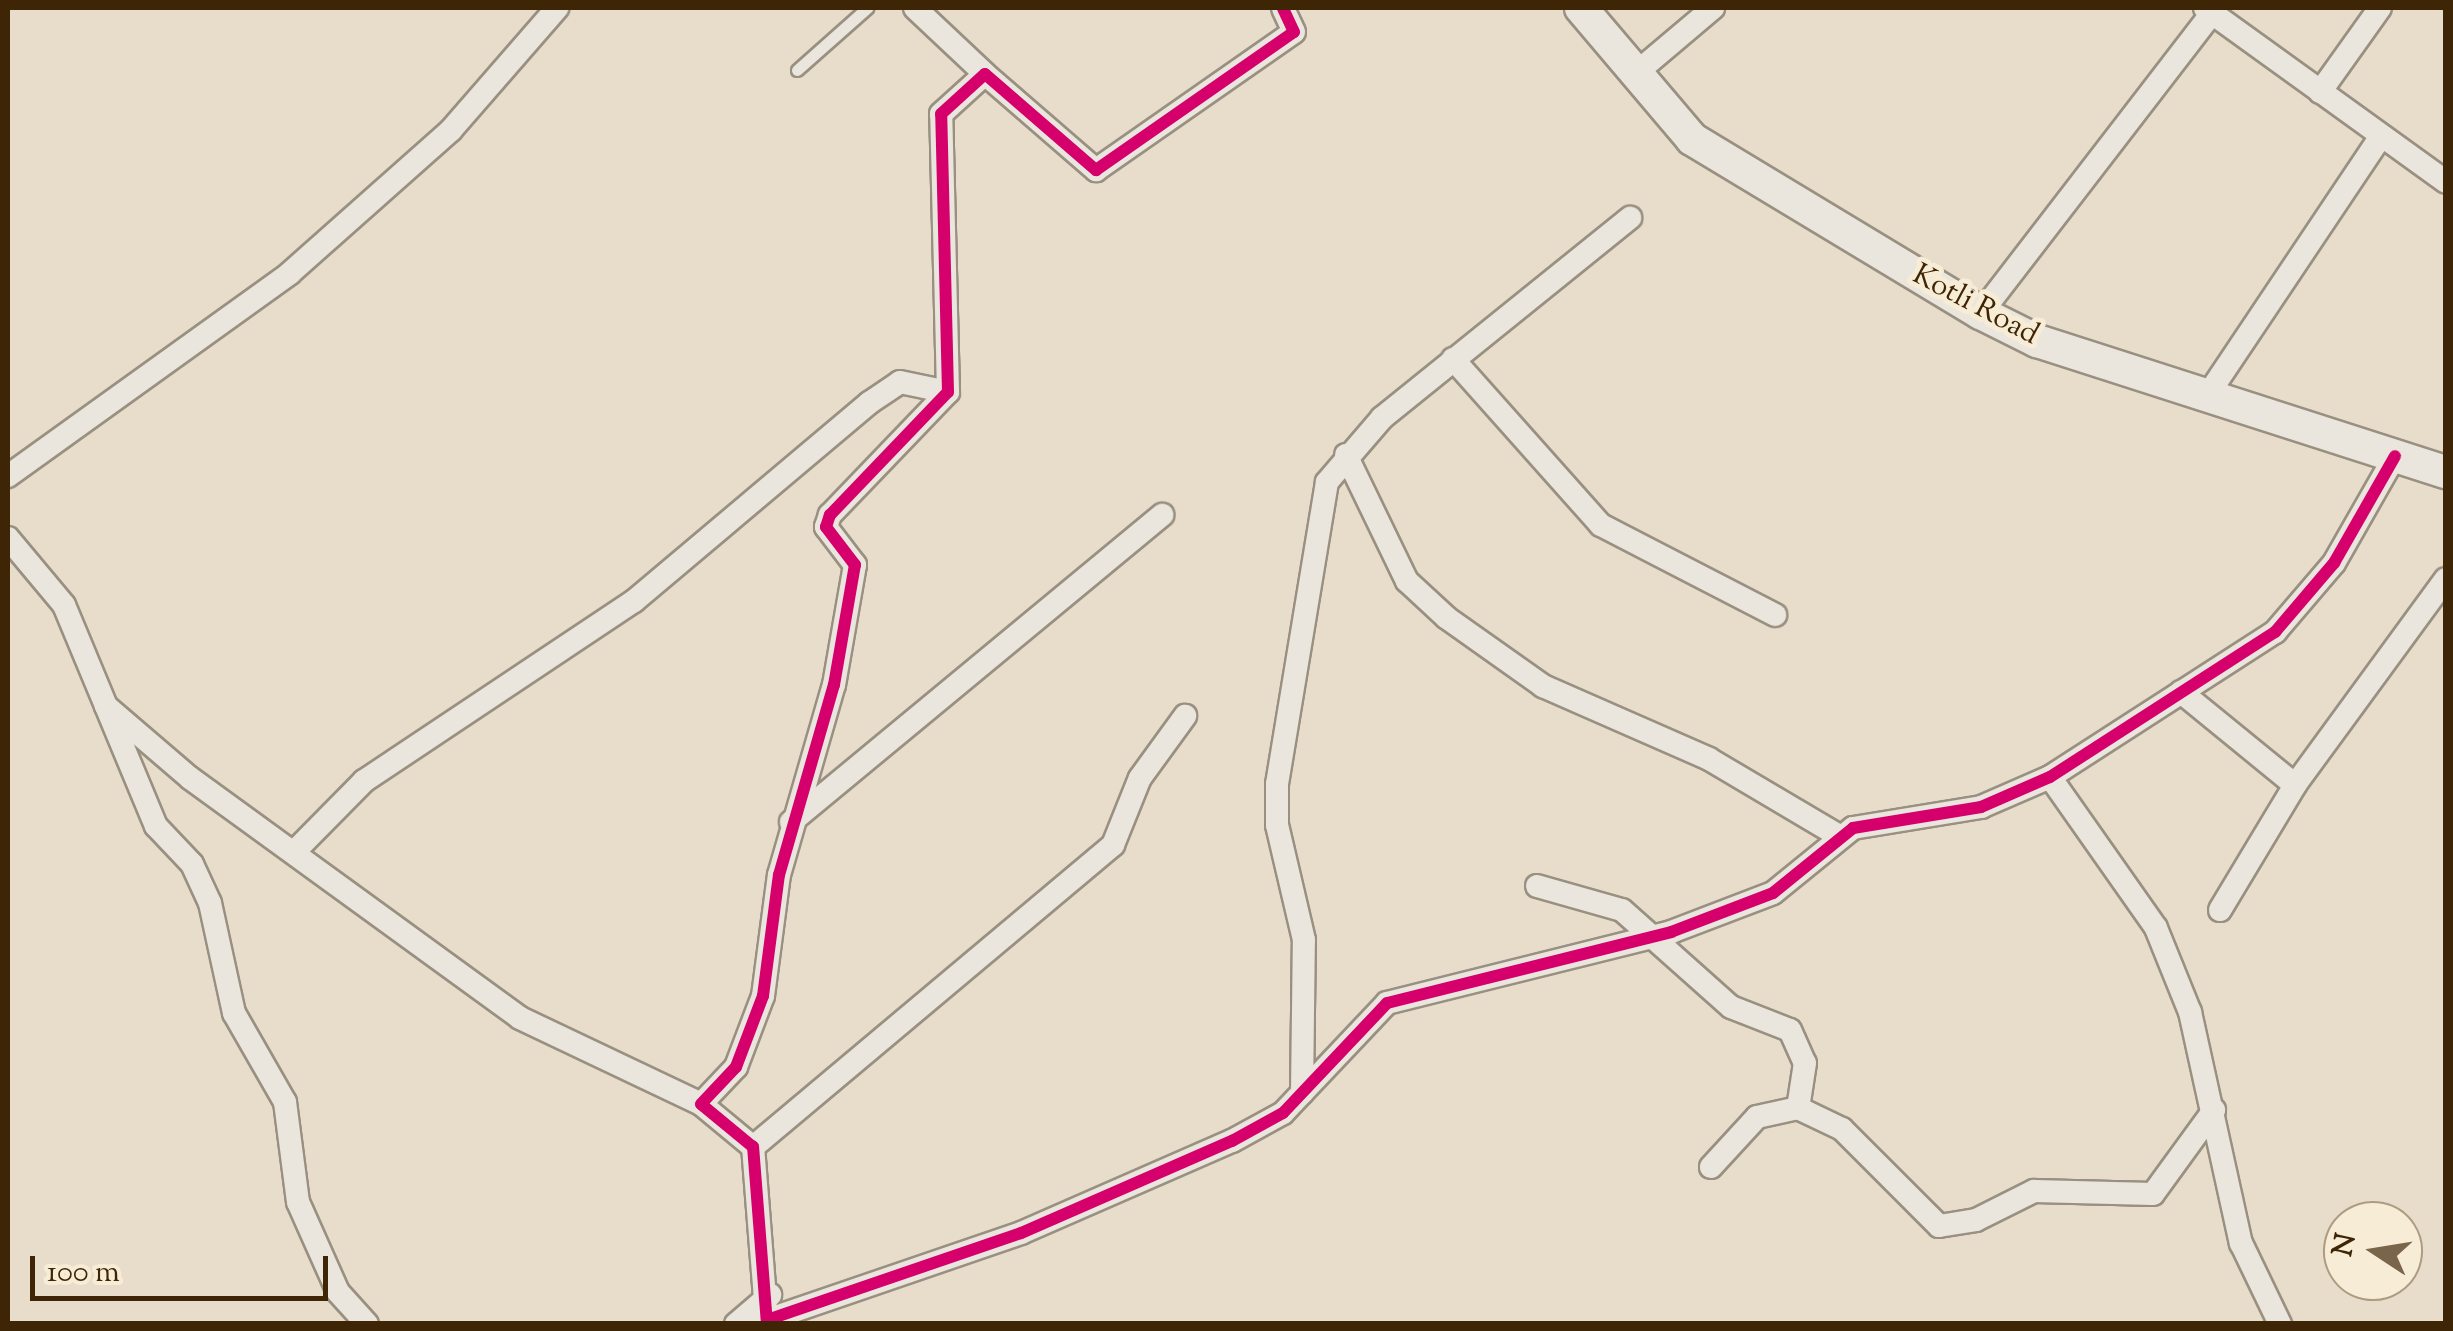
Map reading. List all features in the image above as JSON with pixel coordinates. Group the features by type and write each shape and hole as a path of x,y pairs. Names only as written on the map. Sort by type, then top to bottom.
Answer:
{"main road":[{"name":"Kotli Road","path":"1581,8 1692,140 1981,313 2037,341 2446,472"}],"street":[{"path":"8,476 290,273 451,130 557,8"},
{"path":"914,8 1096,170 1294,32 1283,8"},
{"path":"1636,73 1713,8"},
{"path":"2320,92 2380,8"},
{"path":"1981,313 2208,10 2446,182"},
{"path":"701,1104 736,1067 763,996 791,822 834,685 855,565 826,527 830,515 948,392 942,114 985,74"},
{"path":"2207,396 2381,136"},
{"path":"1302,1093 1304,940 1277,784 1328,482 1346,455 1454,359 1630,218"},
{"path":"1454,359 1601,525 1775,615"},
{"path":"296,850 364,781 634,601 900,382 948,392"},
{"path":"1346,455 1407,581 1447,618 1543,686 1709,759 1841,837"},
{"path":"736,1324 1021,1233 1232,1141 1302,1093 1387,1003 1653,937 1773,893 1841,837 1885,820 1981,807 2050,777 2275,632 2309,596 2395,456"},
{"path":"791,822 1162,515"},
{"path":"8,538 64,605 156,826 192,864 210,903 234,1013 285,1102 298,1202 338,1292 367,1324"},
{"path":"2220,910 2295,785 2446,579"},
{"path":"2181,692 2295,785"},
{"path":"106,706 520,1018 701,1104 754,1147"},
{"path":"754,1147 1113,846 1140,778 1185,716"},
{"path":"2050,777 2156,928 2214,1110 2241,1244 2280,1324"},
{"path":"1537,886 1622,910 1731,1007 1790,1030 1805,1064 1798,1108"},
{"path":"1711,1167 1757,1118 1798,1108 1842,1129 1940,1226 1976,1220 2034,1191 2153,1194 2214,1110"},
{"path":"754,1147 754,1223 770,1312"}],"lane":[{"path":"798,70 867,8"}],"cycle path":[{"path":"767,1324 753,1147 701,1104 736,1067 763,996 779,875 834,685 855,565 826,527 830,515 948,392 941,114 985,74 1096,170 1294,32 1283,8"},
{"path":"773,1318 1021,1233 1232,1141 1283,1113 1387,1003 1671,932 1773,893 1853,828 1981,807 2050,777 2275,632 2334,563 2395,456"}]}
